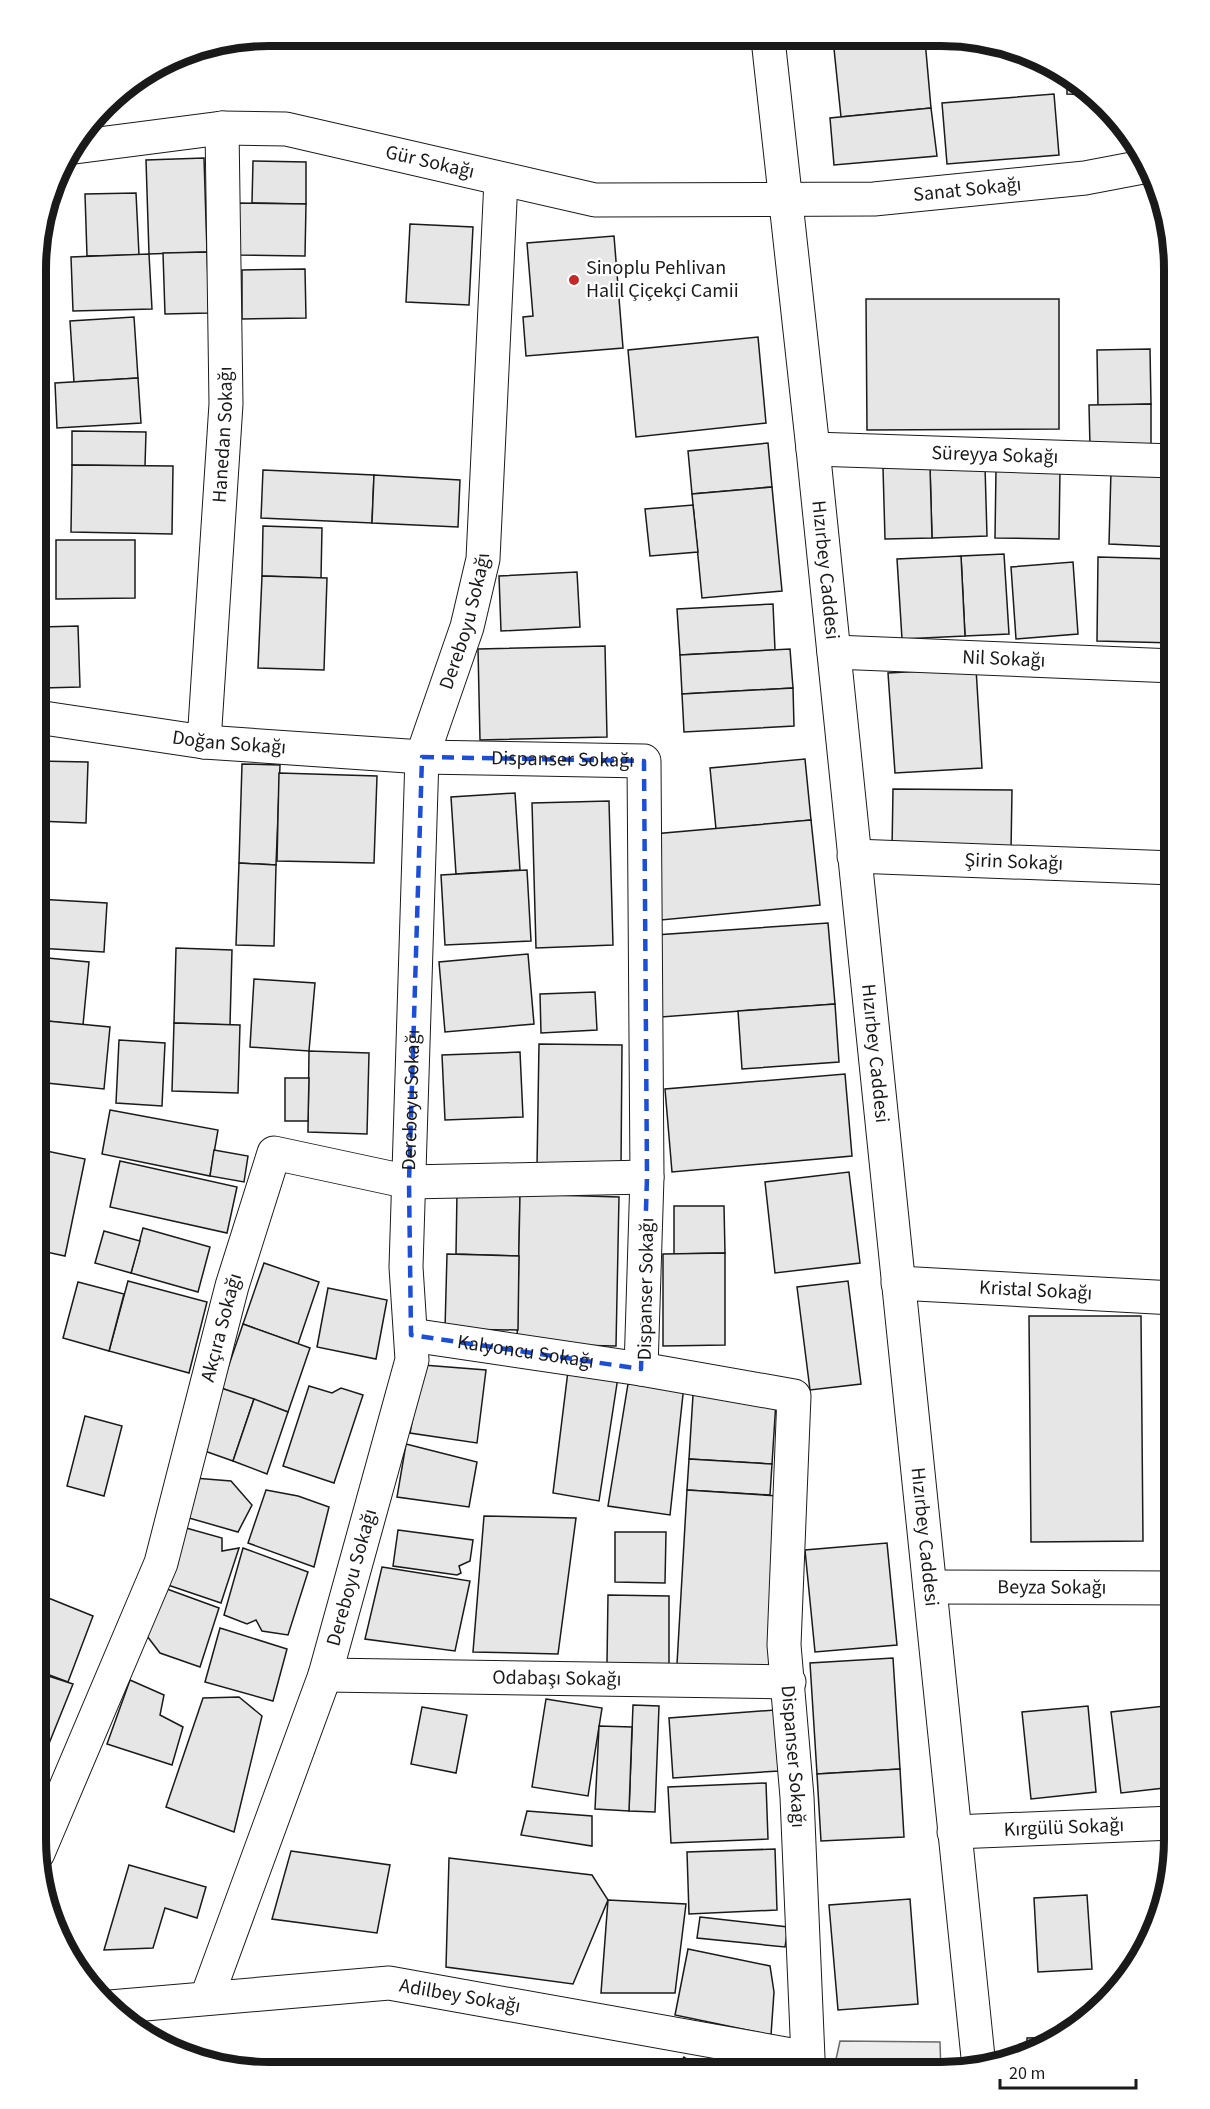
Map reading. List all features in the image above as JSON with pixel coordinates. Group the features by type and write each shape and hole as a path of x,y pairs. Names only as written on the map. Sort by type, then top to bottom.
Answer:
{"street":[{"name":"Hızırbey Caddesi","path":"769,47 813,449 978,2059"},
{"name":"Gür Sokağı","path":"84,146 222,128 286,129 595,200 786,199"},
{"name":"Hanedan Sokağı","path":"204,742 226,404 222,128"},
{"name":"Sanat Sokağı","path":"786,199 874,199 909,196 1085,178 1139,168"},
{"name":"Dereboyu Sokağı","path":"207,1996 325,1676 412,1360 406,1267 422,757 467,627 483,559 501,180"},
{"name":"Süreyya Sokağı","path":"813,449 1164,461"},
{"name":"Nil Sokağı","path":"834,652 1164,666"},
{"name":"Doğan Sokağı","path":"46,718 204,742 422,757"},
{"name":"Dispanser Sokağı","path":"422,757 644,761 647,1177 641,1369 794,1396 784,1645 789,1682 797,1797 808,2058"},
{"name":"Şirin Sokağı","path":"854,856 1164,868"},
{"name":"Akçıra Sokağı","path":"46,1834 161,1563 232,1286 274,1153 409,1182 647,1177"},
{"name":"Kristal Sokağı","path":"898,1283 1164,1297"},
{"name":"Kalyoncu Sokağı","path":"411,1335 641,1369"},
{"name":"Beyza Sokağı","path":"930,1587 1164,1588"},
{"name":"Odabaşı Sokağı","path":"325,1676 789,1682"},
{"name":"Kırgülü Sokağı","path":"954,1832 1164,1823"},
{"name":"Adilbey Sokağı","path":"122,2006 207,1996 388,1983 808,2058"}],"highlighted area":[{"path":"422,757 644,761 647,1177 641,1369 411,1335 409,1182"}],"shaded area":[{"path":"840,2041 940,2042 941,2062 835,2062"}],"building":[{"path":"834,47 926,47 931,108 841,117"},
{"path":"1067,86 1078,94 1067,94"},
{"path":"1054,94 1059,155 947,164 942,103"},
{"path":"931,108 937,156 834,165 830,118"},
{"path":"204,158 207,252 149,254 146,160"},
{"path":"253,161 306,162 306,204 252,203"},
{"path":"136,193 139,255 87,256 85,194"},
{"path":"238,203 306,204 305,256 236,255"},
{"path":"410,224 473,227 469,305 406,302"},
{"name":"Sinoplu Pehlivan Halil Çiçekçi Camii","path":"614,236 623,348 526,356 523,317 533,316 527,243"},
{"path":"207,252 209,313 165,314 163,253"},
{"path":"149,254 152,309 73,311 71,257"},
{"path":"305,269 306,318 242,319 242,270"},
{"path":"866,299 1059,299 1059,429 867,430"},
{"path":"134,317 138,378 74,382 70,321"},
{"path":"758,337 766,423 636,437 628,350"},
{"path":"1150,349 1151,404 1098,406 1097,350"},
{"path":"138,378 141,423 57,428 55,383"},
{"path":"1151,404 1151,446 1090,447 1089,405"},
{"path":"72,431 146,432 145,466 72,465"},
{"path":"768,443 772,487 692,494 688,451"},
{"path":"72,465 173,466 172,534 71,532"},
{"path":"985,466 987,536 932,538 930,467"},
{"path":"930,467 932,538 885,539 883,468"},
{"path":"996,469 1060,469 1059,539 995,538"},
{"path":"263,470 374,475 372,523 261,518"},
{"path":"1111,471 1164,474 1164,547 1109,544"},
{"path":"374,475 460,480 458,527 372,523"},
{"path":"772,487 782,591 702,598 692,494"},
{"path":"693,505 698,552 650,556 645,509"},
{"path":"263,526 322,528 321,578 262,576"},
{"path":"56,540 135,540 135,598 56,599"},
{"path":"1004,554 1009,634 965,636 961,556"},
{"path":"961,556 965,636 902,639 897,559"},
{"path":"1098,557 1164,559 1164,643 1097,641"},
{"path":"1073,562 1078,634 1016,639 1011,567"},
{"path":"577,572 580,627 501,631 499,576"},
{"path":"262,576 327,578 324,670 258,668"},
{"path":"773,604 775,650 680,655 677,609"},
{"path":"78,626 80,687 46,688 46,627"},
{"path":"605,646 607,737 480,740 478,649"},
{"path":"790,649 793,688 682,694 680,655"},
{"path":"976,668 982,768 895,773 888,673"},
{"path":"793,688 794,726 684,732 682,694"},
{"path":"805,759 811,820 716,829 710,768"},
{"path":"46,761 88,762 86,823 46,821"},
{"path":"242,764 280,765 276,865 239,863"},
{"path":"279,773 377,776 374,863 277,861"},
{"path":"893,789 1012,790 1011,851 892,850"},
{"path":"515,793 520,870 456,874 451,797"},
{"path":"609,801 613,945 536,948 532,803"},
{"path":"811,820 820,905 661,920 653,834"},
{"path":"239,863 276,865 274,946 236,945"},
{"path":"527,870 531,941 445,945 441,875"},
{"path":"46,900 107,903 104,952 46,949"},
{"path":"828,923 835,1004 661,1017 655,935"},
{"path":"176,948 232,950 230,1025 174,1023"},
{"path":"528,954 534,1024 445,1032 439,962"},
{"path":"46,958 89,962 83,1025 46,1021"},
{"path":"254,979 315,983 309,1051 250,1047"},
{"path":"595,992 597,1030 541,1033 540,994"},
{"path":"835,1004 839,1062 742,1069 738,1011"},
{"path":"46,1021 110,1027 104,1089 46,1083"},
{"path":"174,1023 240,1025 238,1093 172,1091"},
{"path":"119,1040 165,1043 162,1106 116,1103"},
{"path":"539,1044 622,1045 621,1168 537,1167"},
{"path":"309,1051 369,1053 367,1134 308,1132"},
{"path":"520,1052 523,1117 445,1120 442,1055"},
{"path":"845,1074 852,1156 672,1172 665,1089"},
{"path":"285,1078 309,1078 308,1121 285,1121"},
{"path":"110,1110 218,1130 210,1176 102,1154"},
{"path":"214,1150 248,1156 244,1182 210,1176"},
{"path":"46,1151 85,1159 65,1256 46,1252"},
{"path":"120,1161 237,1187 227,1233 110,1207"},
{"path":"849,1172 860,1263 775,1273 765,1182"},
{"path":"457,1192 520,1194 519,1256 456,1254"},
{"path":"520,1194 619,1197 616,1346 517,1344"},
{"path":"674,1206 724,1206 725,1253 674,1254"},
{"path":"143,1228 210,1247 198,1292 131,1273"},
{"path":"104,1231 140,1241 131,1273 95,1263"},
{"path":"725,1253 725,1345 663,1346 663,1254"},
{"path":"447,1254 519,1256 518,1330 445,1329"},
{"path":"264,1263 319,1282 298,1344 243,1324"},
{"path":"128,1281 207,1302 189,1373 109,1351"},
{"path":"848,1281 861,1384 810,1390 797,1287"},
{"path":"78,1282 124,1294 109,1351 63,1338"},
{"path":"328,1288 387,1300 376,1359 317,1347"},
{"path":"1029,1316 1141,1316 1143,1541 1031,1542"},
{"path":"243,1324 310,1348 288,1412 221,1388"},
{"path":"423,1365 486,1370 477,1443 410,1433"},
{"path":"568,1371 618,1377 599,1501 553,1493"},
{"path":"628,1384 684,1385 670,1515 608,1506"},
{"path":"309,1386 332,1393 341,1388 363,1395 334,1483 283,1466"},
{"path":"221,1388 254,1399 233,1461 199,1449"},
{"path":"693,1395 776,1401 772,1464 689,1459"},
{"path":"254,1399 288,1412 267,1474 233,1461"},
{"path":"85,1416 122,1426 104,1496 67,1486"},
{"path":"406,1444 477,1462 469,1507 397,1497"},
{"path":"689,1459 772,1464 770,1495 687,1490"},
{"path":"194,1478 231,1481 252,1505 238,1532 182,1516"},
{"path":"266,1490 298,1496 329,1507 314,1567 248,1543"},
{"path":"687,1490 779,1496 769,1670 677,1664"},
{"path":"484,1516 576,1518 558,1654 473,1652"},
{"path":"179,1526 222,1538 222,1551 239,1548 221,1603 159,1582"},
{"path":"398,1530 473,1540 470,1561 459,1566 461,1573 457,1575 393,1566"},
{"path":"615,1532 666,1532 665,1583 615,1582"},
{"path":"887,1543 897,1645 815,1652 805,1550"},
{"path":"243,1548 308,1572 288,1635 262,1631 256,1620 247,1624 224,1615"},
{"path":"382,1567 470,1581 455,1651 365,1639"},
{"path":"156,1585 219,1608 200,1667 160,1653 147,1636"},
{"path":"608,1595 669,1596 669,1664 607,1663"},
{"path":"46,1597 93,1616 68,1682 46,1674"},
{"path":"220,1628 287,1649 273,1701 205,1682"},
{"path":"893,1658 900,1769 817,1774 810,1663"},
{"path":"46,1675 73,1684 48,1746 46,1745"},
{"path":"130,1680 164,1695 160,1715 183,1727 172,1765 107,1744"},
{"path":"239,1697 262,1716 234,1832 166,1807 203,1698"},
{"path":"546,1699 602,1708 588,1796 532,1787"},
{"path":"633,1705 659,1706 655,1812 629,1811"},
{"path":"1088,1706 1096,1792 1031,1799 1022,1712"},
{"path":"1164,1706 1164,1788 1121,1793 1111,1712"},
{"path":"422,1707 467,1715 456,1773 411,1764"},
{"path":"775,1710 779,1771 673,1778 669,1718"},
{"path":"599,1726 632,1727 629,1811 595,1809"},
{"path":"900,1769 904,1837 821,1841 817,1774"},
{"path":"766,1783 768,1839 671,1843 668,1787"},
{"path":"527,1811 592,1816 592,1846 521,1835"},
{"path":"775,1849 777,1910 689,1914 687,1852"},
{"path":"291,1851 390,1865 377,1933 272,1919"},
{"path":"449,1858 592,1875 608,1900 573,1984 446,1967"},
{"path":"129,1865 206,1887 197,1918 165,1908 153,1948 104,1950"},
{"path":"1087,1895 1092,1969 1038,1972 1034,1898"},
{"path":"910,1899 918,2004 838,2010 829,1905"},
{"path":"608,1900 686,1904 675,1993 601,1993"},
{"path":"700,1917 788,1927 785,1947 697,1938"},
{"path":"688,1949 770,1966 774,1992 771,2035 675,2015"},
{"path":"1027,2038 1042,2038 1027,2045"},
{"path":"684,2057 691,2062 680,2062"}],"place":[{"name":"Sinoplu Pehlivan Halil Çiçekçi Camii","path":"574,280"}]}
